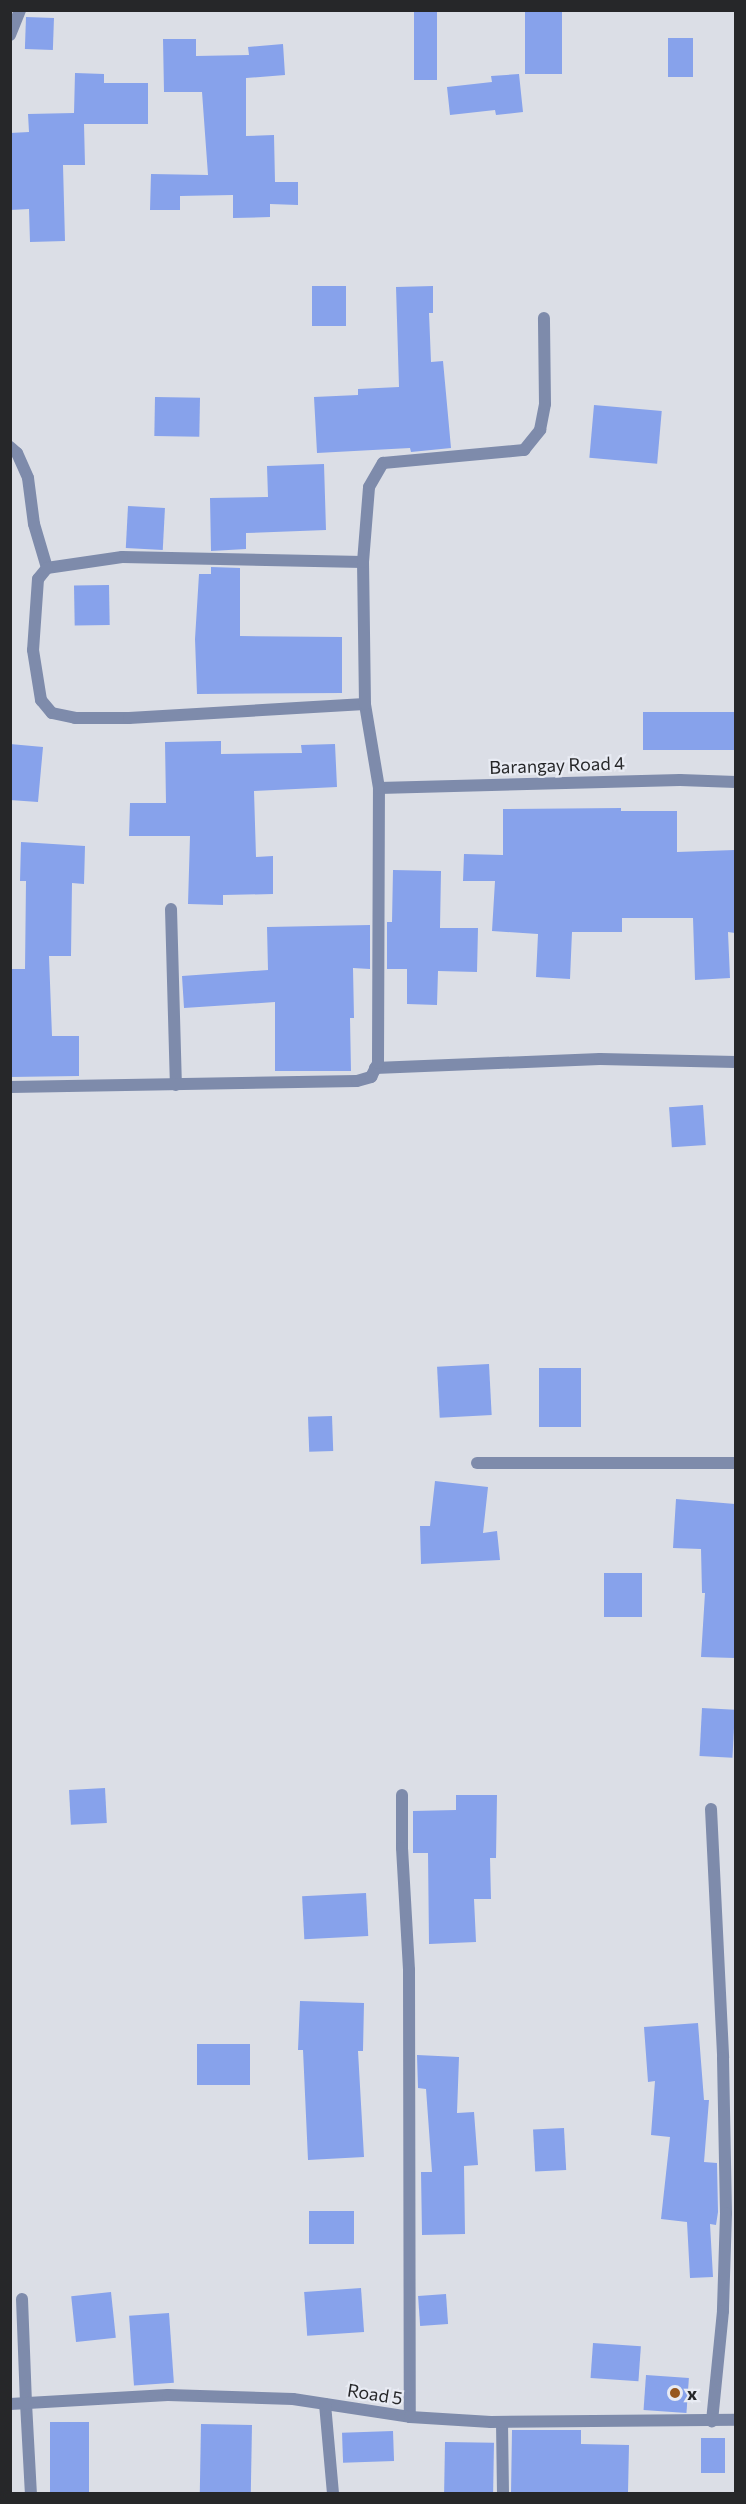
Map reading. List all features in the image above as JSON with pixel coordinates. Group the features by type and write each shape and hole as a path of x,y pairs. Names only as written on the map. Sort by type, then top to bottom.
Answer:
{"street":[{"path":"10,35 18,14"},
{"path":"10,1087 357,1081 371,1077 378,1063 379,788 365,704 363,562 369,486 383,463 524,450 540,430 545,404 544,318"},
{"path":"10,447 18,453 27,478 34,524 47,567"},
{"path":"363,562 122,557 47,567 38,579 33,650 41,700 52,713 75,718 129,718 365,704"},
{"name":"Barangay Road 4","path":"379,788 680,780 735,782"},
{"path":"171,909 176,1085"},
{"path":"375,1068 600,1059 735,1062"},
{"path":"477,1463 735,1463"},
{"path":"402,1795 402,1848 409,1970 410,2417"},
{"path":"711,1809 723,2058 726,2213 723,2311 712,2421"},
{"path":"22,2299 32,2493"},
{"name":"Road 5","path":"10,2404 168,2395 293,2399 410,2417 502,2422 735,2420"},
{"path":"326,2404 333,2493"},
{"path":"502,2422 502,2493"}],"building":[{"path":"414,10 437,10 437,80 414,80"},
{"path":"525,10 562,10 562,74 525,74"},
{"path":"26,17 54,18 53,50 25,49"},
{"path":"668,38 693,38 693,77 668,77"},
{"path":"163,39 196,39 196,56 249,55 248,47 283,44 285,75 246,78 246,136 274,135 275,182 298,182 298,205 270,204 270,217 233,218 233,195 180,196 180,210 150,210 151,174 208,175 202,92 164,92"},
{"path":"75,73 104,74 104,83 148,83 148,124 84,124 85,165 63,165 65,241 30,242 29,209 10,210 10,133 29,132 28,114 74,113"},
{"path":"519,74 523,112 496,115 495,110 450,115 447,87 492,82 491,76"},
{"path":"312,286 346,286 346,326 312,326"},
{"path":"433,286 433,313 429,313 431,362 443,361 451,448 411,452 410,448 317,453 314,397 358,395 358,389 399,387 396,287"},
{"path":"155,397 200,398 199,437 154,436"},
{"path":"594,405 662,411 657,464 589,458"},
{"path":"324,464 326,530 246,533 246,549 211,551 210,498 268,497 267,466"},
{"path":"128,506 165,508 163,550 126,548"},
{"path":"211,567 240,568 240,636 342,637 342,693 197,694 195,639 199,574 211,574"},
{"path":"109,585 110,625 75,626 74,586"},
{"path":"643,712 735,712 735,750 643,750"},
{"path":"221,741 221,754 302,753 301,745 335,744 337,787 254,791 256,857 273,856 273,894 223,895 223,905 188,904 190,836 129,836 130,803 166,803 165,742"},
{"path":"10,744 43,747 38,802 10,800"},
{"path":"621,808 621,811 677,811 677,852 735,850 735,933 728,932 730,978 695,980 693,918 622,918 622,932 572,932 570,979 536,977 538,934 492,931 495,881 463,881 464,854 503,855 503,809"},
{"path":"21,842 85,846 84,884 72,883 71,956 49,956 52,1036 79,1036 79,1076 10,1077 10,969 25,969 26,881 20,881"},
{"path":"393,870 441,871 440,928 478,928 477,972 438,971 437,1005 407,1004 407,969 387,969 387,922 392,922"},
{"path":"370,925 370,969 353,968 354,1018 350,1018 351,1071 275,1071 275,1002 184,1008 182,976 268,970 267,927"},
{"path":"703,1105 706,1145 672,1147 669,1107"},
{"path":"489,1364 492,1415 440,1418 437,1367"},
{"path":"539,1368 581,1368 581,1427 539,1427"},
{"path":"332,1416 333,1451 309,1452 308,1417"},
{"path":"435,1481 488,1487 483,1533 497,1531 500,1560 421,1564 420,1526 430,1526"},
{"path":"676,1499 735,1504 735,1658 701,1657 705,1593 702,1593 701,1549 673,1548"},
{"path":"604,1573 642,1573 642,1617 604,1617"},
{"path":"702,1708 735,1710 732,1758 699,1756"},
{"path":"105,1788 107,1823 71,1825 69,1790"},
{"path":"456,1795 497,1795 496,1858 490,1858 491,1899 474,1899 476,1942 429,1944 428,1853 413,1853 413,1811 456,1810"},
{"path":"366,1893 368,1936 304,1939 302,1896"},
{"path":"300,2001 364,2003 363,2051 358,2051 364,2157 308,2160 303,2050 298,2050"},
{"path":"698,2023 704,2100 709,2100 704,2162 717,2163 718,2212 716,2225 710,2224 713,2277 690,2278 687,2222 661,2219 670,2137 651,2135 655,2081 648,2082 644,2027"},
{"path":"197,2044 250,2044 250,2085 197,2085"},
{"path":"417,2055 459,2057 457,2113 474,2112 478,2165 464,2166 465,2234 422,2235 421,2172 432,2172 426,2089 418,2088"},
{"path":"564,2128 566,2170 535,2172 533,2130"},
{"path":"309,2211 354,2211 354,2244 309,2244"},
{"path":"361,2288 364,2332 307,2336 304,2292"},
{"path":"111,2292 116,2338 76,2342 71,2296"},
{"path":"446,2294 448,2324 420,2326 418,2296"},
{"path":"169,2313 174,2383 134,2386 129,2316"},
{"path":"593,2343 641,2346 638,2381 591,2378"},
{"path":"646,2375 689,2378 686,2413 644,2410"},
{"path":"50,2422 89,2422 89,2493 50,2493"},
{"path":"201,2424 252,2425 251,2494 200,2493"},
{"path":"512,2430 581,2430 581,2444 629,2445 628,2493 511,2493"},
{"path":"393,2431 394,2461 343,2463 342,2433"},
{"path":"701,2438 725,2438 725,2473 701,2473"},
{"path":"445,2442 494,2443 493,2494 444,2493"}],"place":[{"name":"x","path":"675,2393"}]}
